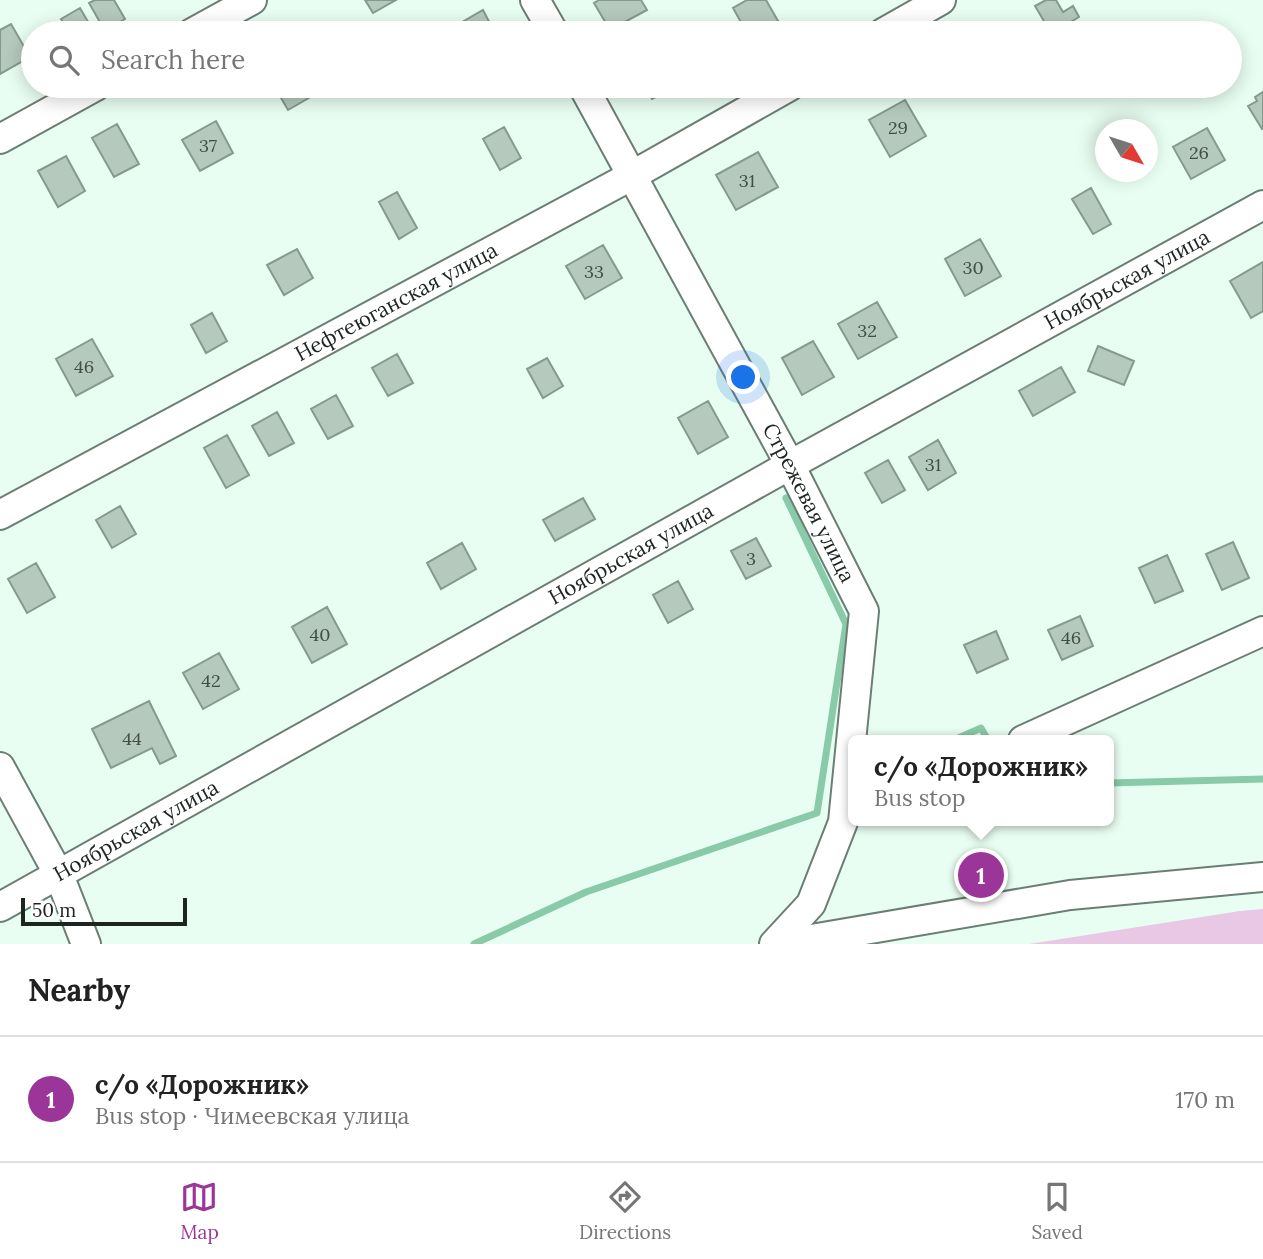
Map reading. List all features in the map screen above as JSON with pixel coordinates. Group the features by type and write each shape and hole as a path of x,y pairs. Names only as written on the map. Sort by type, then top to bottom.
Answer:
{"street":[{"path":"214,21 252,0"},
{"path":"535,0 547,21"},
{"path":"904,21 941,0"},
{"path":"0,139 74,98"},
{"name":"Стрежевая улица","path":"590,98 790,465 864,611 855,735"},
{"name":"Нефтеюганская улица","path":"0,515 632,175 769,98"},
{"name":"Ноябрьская улица","path":"0,907 790,465 1263,205"},
{"path":"1034,735 1263,631"},
{"path":"0,767 59,876 86,944"},
{"name":"Стрежевая улица","path":"783,944 811,904 848,820"},
{"path":"783,944 1070,895 1263,877"}],"shaded area":[{"path":"1263,909 1263,944 1029,944 1240,911"}],"building":[{"path":"95,0 114,0 125,19 99,21 89,3"},
{"path":"365,0 396,0 373,13"},
{"path":"599,0 641,0 647,10 627,21 605,21 594,3"},
{"path":"747,0 766,0 778,21 740,21 733,8"},
{"path":"1046,0 1056,0 1063,12 1073,6 1079,17 1072,21 1044,21 1035,6"},
{"path":"80,8 88,21 62,21 61,19"},
{"path":"483,10 489,21 464,21"},
{"path":"11,24 21,41 21,62 0,74 0,30"},
{"path":"1263,92 1262,129 1248,106 1257,101 1255,97"},
{"path":"281,98 309,98 288,110"},
{"path":"905,100 926,136 890,157 869,120"},
{"path":"216,121 233,153 200,171 182,140"},
{"path":"117,124 139,164 114,177 92,138"},
{"path":"504,127 521,158 500,170 483,139"},
{"path":"1207,128 1225,160 1191,179 1173,147"},
{"path":"758,152 778,187 736,210 716,175"},
{"path":"66,156 85,191 58,207 38,171"},
{"path":"1091,188 1111,224 1093,234 1072,199"},
{"path":"397,192 417,228 399,239 379,202"},
{"path":"980,239 1001,276 965,296 945,259"},
{"path":"603,245 622,278 585,299 566,266"},
{"path":"297,249 313,278 284,295 267,265"},
{"path":"1263,262 1263,311 1251,318 1230,281"},
{"path":"877,302 897,337 858,359 838,324"},
{"path":"212,313 227,341 206,353 191,325"},
{"path":"92,339 113,376 76,396 56,359"},
{"path":"813,341 834,377 802,395 782,358"},
{"path":"1098,346 1134,361 1124,385 1088,371"},
{"path":"397,354 413,383 388,396 372,368"},
{"path":"547,358 563,386 543,398 527,369"},
{"path":"1061,367 1075,392 1033,416 1019,391"},
{"path":"336,395 353,426 328,439 311,409"},
{"path":"708,401 728,437 698,454 678,418"},
{"path":"277,412 294,443 269,456 252,426"},
{"path":"227,435 249,475 226,488 204,448"},
{"path":"938,440 956,473 928,490 909,457"},
{"path":"888,460 905,490 882,503 865,473"},
{"path":"583,498 595,519 555,541 543,520"},
{"path":"120,506 136,534 112,548 96,520"},
{"path":"756,538 771,566 746,579 731,551"},
{"path":"1233,542 1249,578 1222,590 1206,554"},
{"path":"462,543 476,569 441,589 427,563"},
{"path":"1167,555 1183,591 1155,603 1139,568"},
{"path":"36,563 55,597 27,613 8,579"},
{"path":"678,581 693,609 668,623 653,595"},
{"path":"327,607 347,644 312,663 292,627"},
{"path":"1080,616 1093,646 1062,660 1048,630"},
{"path":"996,631 1008,659 977,673 964,645"},
{"path":"219,653 239,689 203,709 183,673"},
{"path":"149,701 176,756 160,764 152,748 111,768 92,729"}],"waterway":[{"path":"474,944 586,892 817,813 846,624 786,498"},
{"path":"965,735 981,728 985,735"},
{"path":"1114,783 1263,779"}],"place":[{"name":"с/о «Дорожник»","path":"981,875"}]}
